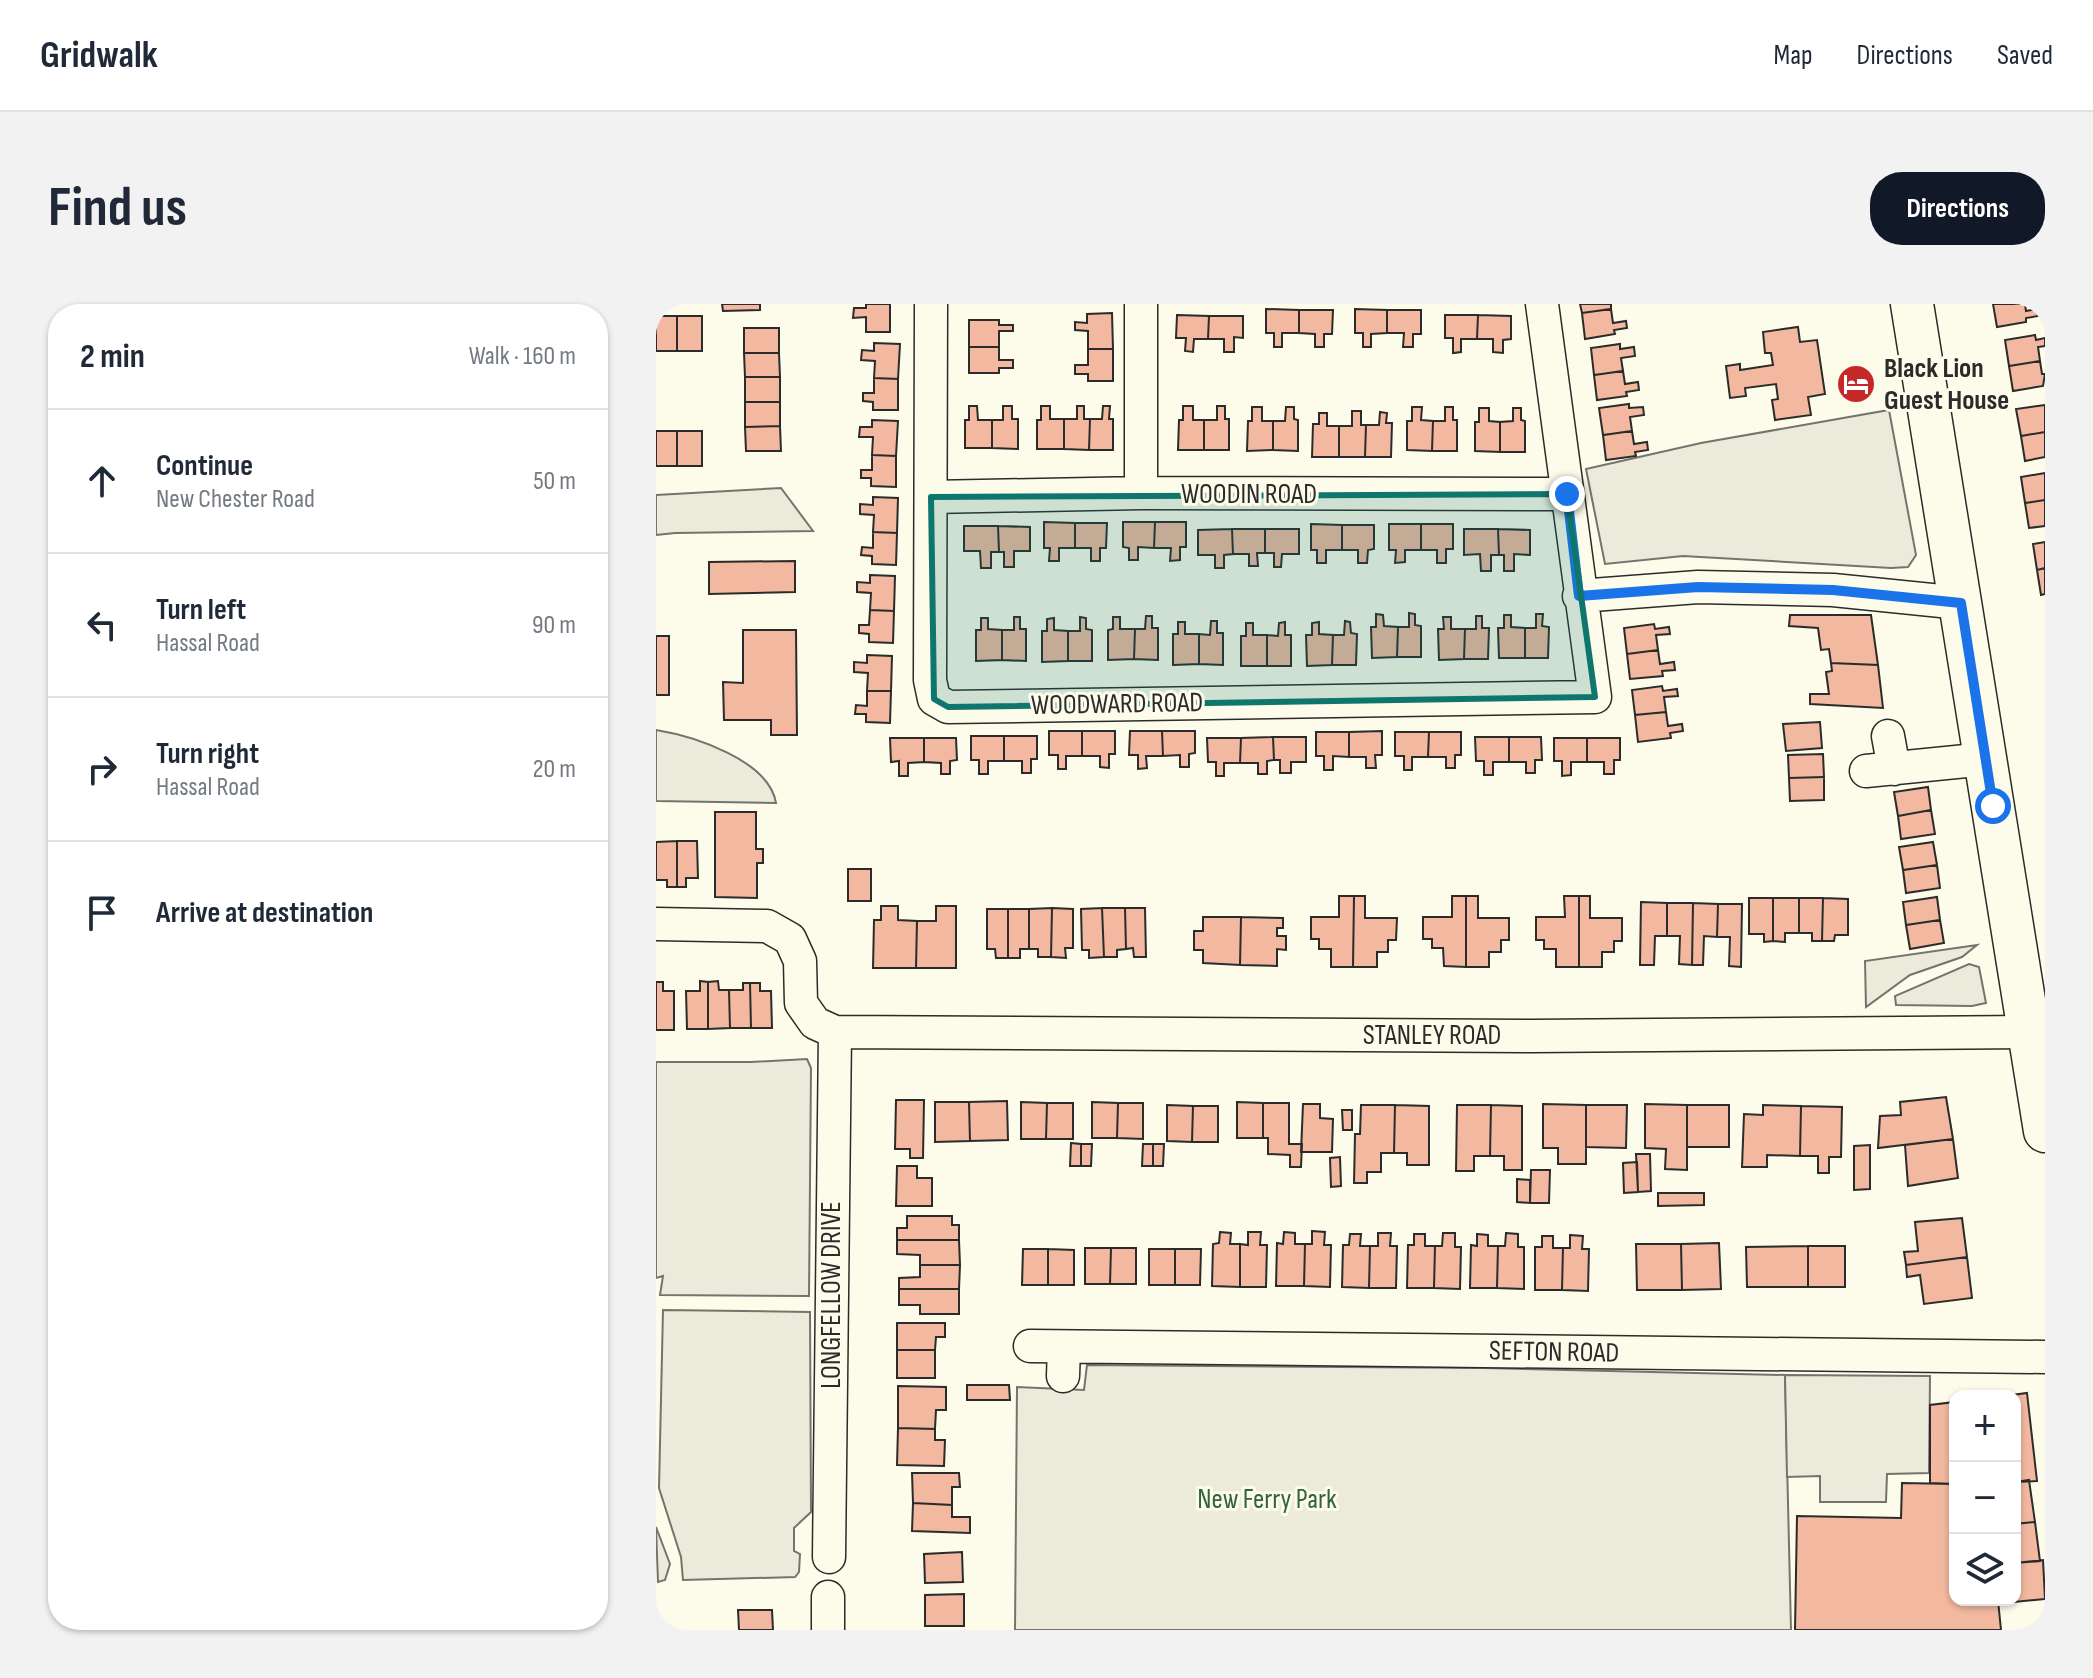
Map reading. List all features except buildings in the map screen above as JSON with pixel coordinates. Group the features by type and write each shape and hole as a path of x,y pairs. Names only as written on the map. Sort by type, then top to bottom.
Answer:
{"main road":[{"path":"1912,304 2029,1032 2040,1074 2045,1131"}],"street":[{"name":"WOODWARD ROAD","path":"931,304 930,680 934,699 948,707 1595,697 1579,596"},
{"path":"1141,304 1141,493"},
{"path":"1542,304 1579,596 1698,587 1833,590 1961,603"},
{"name":"WOODIN ROAD","path":"931,497 1141,493 1567,494"},
{"path":"1888,736 1880,770 1986,759"},
{"path":"656,924 767,926 790,939 800,961 801,1003 815,1023 835,1032"},
{"name":"STANLEY ROAD","path":"835,1032 1532,1036 2029,1032"},
{"name":"LONGFELLOW DRIVE","path":"829,1557 835,1032"},
{"name":"SEFTON ROAD","path":"1030,1346 1064,1361 2045,1357"},
{"path":"828,1597 828,1630"}],"highlighted area":[{"path":"1567,494 1595,697 948,707 934,699 931,497"}],"green space":[{"path":"1889,410 1916,555 1908,567 1683,556 1605,564 1586,469 1701,443"},
{"path":"781,488 813,531 656,535 656,495"},
{"path":"656,730 708,744 745,763 760,774 776,803 656,801"},
{"path":"1977,945 1962,957 1910,975 1866,1007 1865,961"},
{"path":"1969,964 1979,967 1986,1003 1972,1006 1896,1005 1895,996"},
{"path":"807,1059 811,1068 809,1296 660,1295 663,1276 656,1278 656,1062"},
{"path":"663,1310 810,1312 811,1512 794,1528 794,1551 800,1554 799,1572 795,1577 683,1580 681,1557 659,1488"},
{"name":"New Ferry Park","path":"1087,1365 1485,1368 1785,1375 1791,1630 1015,1630 1017,1387 1084,1390"},
{"path":"656,1527 670,1564 665,1580 658,1582"}],"shaded area":[{"path":"1785,1375 1930,1376 1929,1473 1887,1474 1886,1502 1820,1502 1820,1476 1787,1477"}],"place":[{"name":"Black Lion Guest House","path":"1856,384"}],"route":[{"path":"1567,494 1579,596 1698,587 1833,590 1961,603 1993,806"}]}
